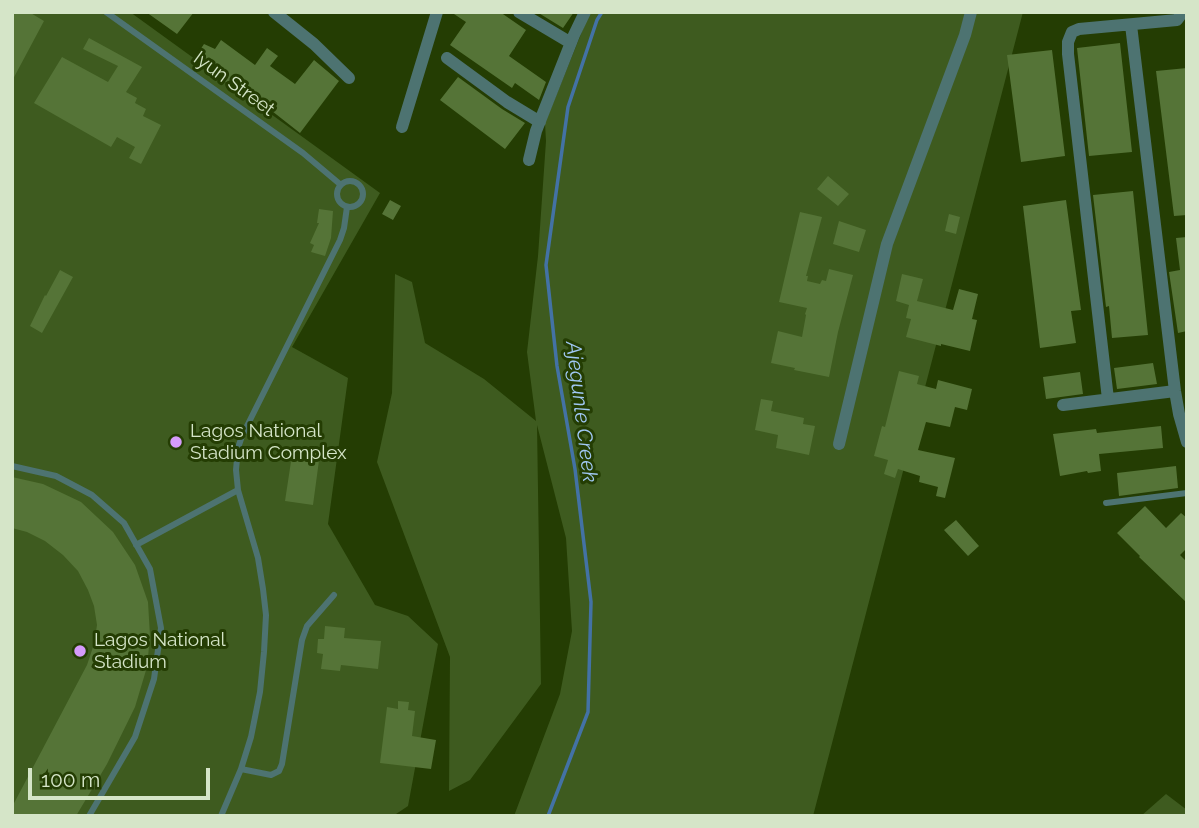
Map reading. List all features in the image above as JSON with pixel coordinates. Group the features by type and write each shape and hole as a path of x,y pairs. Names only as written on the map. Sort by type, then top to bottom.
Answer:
{"street":[{"path":"274,12 314,44 349,78"},
{"path":"402,127 437,12"},
{"path":"519,12 570,43"},
{"path":"529,160 540,122 584,12"},
{"path":"839,444 887,244 965,35 971,12"},
{"path":"1108,399 1068,42 1072,32 1079,29 1177,20 1180,12"},
{"path":"1131,25 1175,391 1187,442"},
{"path":"447,58 507,102 540,122"},
{"path":"1063,405 1175,391"}],"lane":[{"name":"Iyun Street","path":"106,12 303,153 341,185"},
{"path":"356,183 361,189 361,200 355,206 347,207 340,203 337,192 341,185 356,183"},
{"path":"221,816 251,737 260,692 266,615 258,558 238,491 238,448 340,240 347,207"},
{"path":"12,466 56,476 92,495 124,523 150,569 160,628 154,680 135,737 89,816"},
{"path":"136,545 238,491"},
{"path":"1106,503 1187,493"},
{"path":"241,769 271,775 279,771 302,640 307,626 334,595"}],"green space":[{"name":"Lagos National Stadium Complex","path":"12,12 130,12 380,193 292,347 348,378 328,524 375,605 408,616 438,644 408,806 393,816 12,816"},
{"path":"590,12 1023,12 813,816 514,816 560,694 572,631 566,538 537,425 541,684 470,780 449,791 450,657 377,462 392,393 395,274 412,282 425,343 484,379 536,421 527,352 538,256 545,123"},
{"path":"1166,794 1187,810 1184,816 1141,816"}],"building":[{"path":"12,12 29,12 44,21 12,81"},
{"path":"146,12 194,12 177,34"},
{"path":"451,12 500,12 526,30 509,56 546,82 539,100 515,83 512,88 450,45 466,22"},
{"path":"537,12 574,12 563,28"},
{"path":"89,38 142,67 126,92 137,98 135,103 146,109 143,116 161,125 141,164 129,158 135,147 117,137 111,147 34,103 62,57 108,82 118,66 83,49"},
{"path":"221,40 255,65 267,48 278,56 270,66 295,84 314,60 339,81 300,133 249,93 246,97 194,59 204,44 215,49"},
{"path":"1120,43 1132,152 1089,156 1077,48"},
{"path":"1052,50 1065,156 1021,162 1007,55"},
{"path":"1187,68 1187,215 1174,216 1156,71"},
{"path":"458,77 525,123 505,149 440,100"},
{"path":"828,176 849,194 838,206 817,189"},
{"path":"1133,191 1148,335 1112,338 1093,195"},
{"path":"390,200 401,206 393,220 382,214"},
{"path":"1066,200 1081,310 1071,311 1076,343 1040,348 1023,206"},
{"path":"319,209 333,211 331,238 325,256 311,252 314,245 310,243 319,223"},
{"path":"800,212 822,217 806,276 807,281 820,284 822,280 826,281 829,269 853,275 829,377 771,363 778,331 802,337 807,308 779,302"},
{"path":"949,214 960,217 956,234 945,231"},
{"path":"839,221 866,230 859,252 833,244"},
{"path":"1187,237 1187,331 1178,333 1169,272 1180,270 1176,238"},
{"path":"60,270 73,277 42,333 30,326"},
{"path":"902,274 923,279 917,301 953,310 959,289 978,294 972,319 977,320 970,351 906,337 911,319 906,318 909,305 896,301"},
{"path":"1153,363 1157,384 1117,389 1114,368"},
{"path":"899,371 919,376 917,384 936,389 938,380 972,389 967,410 955,407 950,427 926,422 918,450 955,458 945,498 936,496 938,487 919,482 920,476 898,469 895,478 884,474 888,460 874,456 882,426 885,427"},
{"path":"1080,372 1083,394 1046,399 1043,377"},
{"path":"761,399 773,401 771,411 804,418 803,424 815,426 809,455 776,448 778,435 755,430"},
{"path":"1161,426 1163,448 1099,454 1101,471 1060,476 1053,434 1096,429 1097,433"},
{"path":"303,451 320,453 313,505 285,501 292,455 302,456"},
{"path":"1176,466 1178,488 1119,496 1117,473"},
{"name":"Lagos National Stadium","path":"12,477 43,484 81,502 113,532 135,565 148,602 150,636 147,667 135,707 107,764 76,816 12,816 12,807 87,665 97,625 94,606 78,571 45,541 12,528"},
{"path":"1145,506 1166,528 1181,513 1187,518 1187,548 1180,555 1187,562 1187,603 1117,533"},
{"path":"956,520 979,546 968,556 944,530"},
{"path":"325,626 345,628 344,638 381,641 378,669 341,665 340,671 321,669 323,654 317,653 318,639 324,639"},
{"path":"398,701 409,702 408,710 415,711 412,736 436,740 431,769 380,763 387,707 398,709"}],"waterway":[{"name":"Ajegunle Creek","path":"548,816 588,712 591,602 575,469 557,366 546,265 568,107 602,12"}],"place":[{"name":"Lagos National Stadium Complex","path":"176,442"},
{"name":"Lagos National Stadium","path":"80,651"}]}
